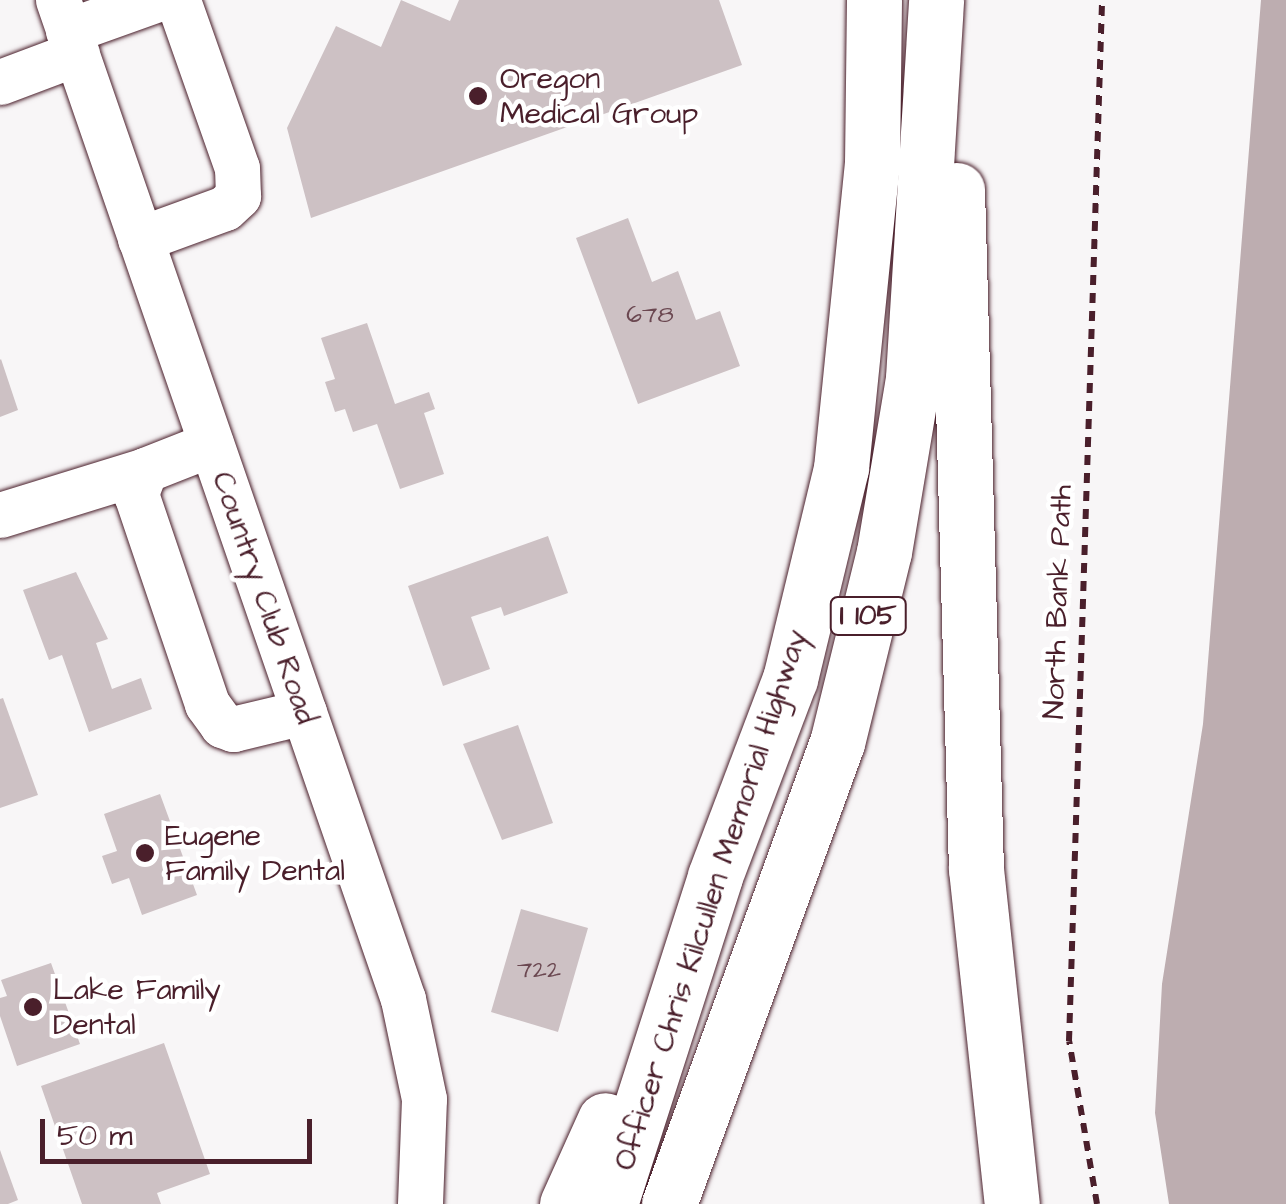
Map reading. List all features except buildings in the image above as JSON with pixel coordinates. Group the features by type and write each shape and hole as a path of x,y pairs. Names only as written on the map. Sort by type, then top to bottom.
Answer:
{"highway":[{"name":"Officer Chris Kilcullen Memorial Highway","path":"610,1204 715,876 790,678 840,468 872,164 874,0"},
{"name":"Officer Chris Kilcullen Memorial Highway","path":"669,1204 837,742 884,552 913,378 936,7"},
{"path":"936,7 960,214 976,870 1012,1204"},
{"path":"567,1204 715,876"}],"street":[{"path":"0,82 68,28 155,0"},
{"path":"140,239 225,208 238,196 237,168 178,0"},
{"name":"Country Club Road","path":"68,28 412,1037 424,1099 420,1204"},
{"path":"0,515 145,470 211,444"},
{"path":"145,470 136,494 207,704 222,726 233,729 304,712"}],"path":[{"name":"North Bank Path","path":"1097,1204 1068,1041 1102,0"}],"shaded area":[{"path":"1261,0 1286,0 1286,1204 1169,1204 1155,1113 1162,984 1203,724"}],"place":[{"name":"Oregon Medical Group","path":"478,96"},
{"name":"Eugene Family Dental","path":"145,853"},
{"name":"Lake Family Dental","path":"33,1007"}]}
